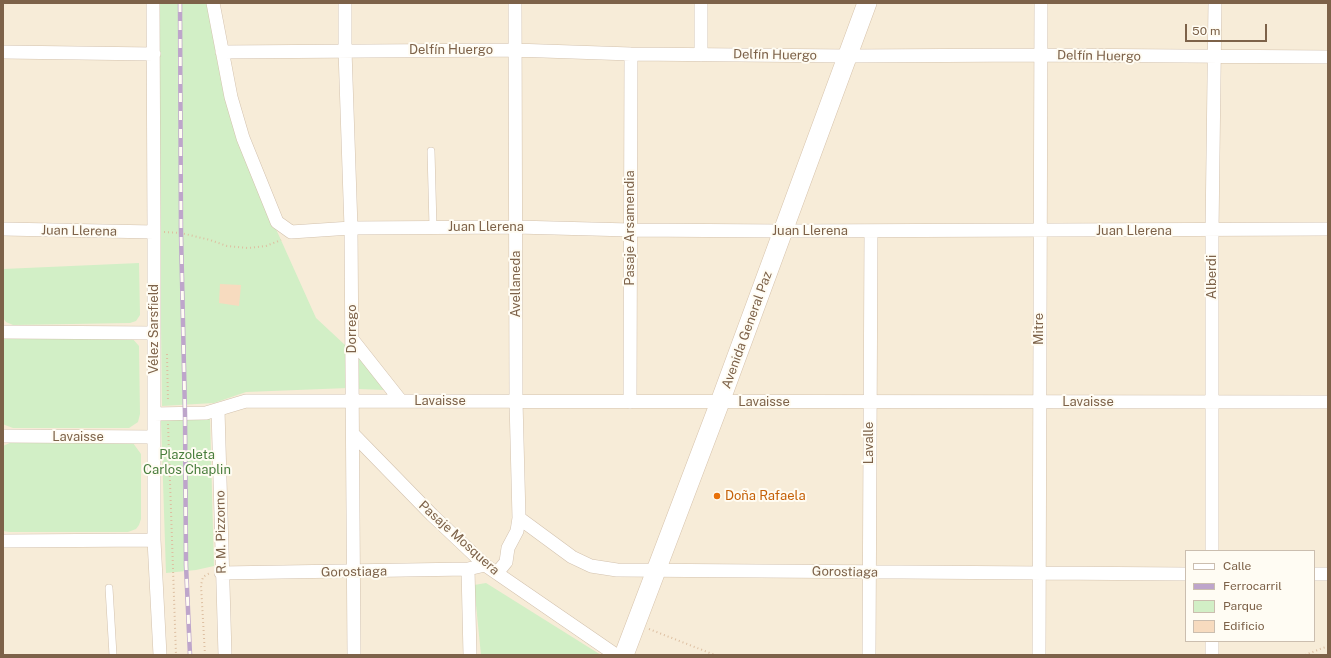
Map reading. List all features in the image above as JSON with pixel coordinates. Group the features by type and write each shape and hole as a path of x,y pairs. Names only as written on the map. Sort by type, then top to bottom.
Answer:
{"main road":[{"name":"Avenida General Paz","path":"624,655 720,402 867,3"}],"street":[{"name":"Vélez Sarsfield","path":"153,3 161,230 154,333 154,540 160,655"},
{"path":"213,3 231,97 243,138 277,222 291,232"},
{"name":"Dorrego","path":"345,3 345,50 351,228 354,655"},
{"name":"Avellaneda","path":"497,573 506,562 508,548 517,531 519,518 516,402 514,3"},
{"path":"701,3 701,55"},
{"name":"Mitre","path":"1039,655 1041,3"},
{"name":"Alberdi","path":"1212,550 1212,231 1215,3"},
{"name":"Delfín Huergo","path":"222,52 514,50 701,55 1328,57"},
{"path":"3,52 154,54"},
{"name":"Pasaje Arsamendia","path":"630,402 631,54"},
{"name":"Juan Llerena","path":"291,232 351,228 433,227 783,231 1212,231 1328,229"},
{"name":"Juan Llerena","path":"3,229 161,230"},
{"name":"Lavalle","path":"869,655 871,231"},
{"path":"3,332 154,333"},
{"path":"352,339 401,401"},
{"name":"Lavaisse","path":"154,414 206,412 218,410 246,401 1328,402"},
{"name":"R. M. Pizzorno","path":"218,410 221,573 225,655"},
{"name":"Pasaje Mosquera","path":"353,434 426,510 485,565 616,655"},
{"name":"Lavaisse","path":"3,436 154,437"},
{"name":"Gorostiaga","path":"519,518 572,557 591,566 617,570 869,573 1185,574"},
{"path":"3,541 154,540"},
{"name":"Gorostiaga","path":"221,573 468,570 485,565"},
{"path":"468,570 470,655"},
{"path":"1315,574 1328,574"},
{"path":"1212,642 1212,655"}],"lane":[{"path":"431,151 433,227"},
{"path":"109,588 113,655"}],"path":[{"path":"161,230 210,240 227,246 248,248 266,246 280,240 293,239 291,232"},
{"path":"167,351 169,498 176,655"},
{"path":"205,655 201,580 208,574 221,573"},
{"path":"635,624 715,655"},
{"path":"1306,655 1328,646"}],"shaded area":[{"path":"3,3 1328,3 1328,655 3,655"}],"green space":[{"path":"157,3 209,3 276,229 316,318 345,345 348,388 246,392 214,403 162,406"},
{"path":"139,263 140,315 136,321 130,323 13,325 6,322 3,318 3,269"},
{"path":"7,337 131,337 139,346 140,414 138,422 129,428 13,428 3,424 3,339"},
{"path":"358,357 385,390 359,389"},
{"name":"Plazoleta Carlos Chaplin","path":"210,418 214,566 196,570 166,573 161,421"},
{"path":"12,442 133,443 141,454 141,519 139,525 136,529 128,532 3,531 3,446"},
{"path":"486,583 601,655 481,655 474,585"}],"building":[{"path":"220,284 241,285 239,306 219,303"}],"railway":[{"path":"180,3 181,233 185,414 186,565 190,655"}],"place":[{"name":"Doña Rafaela","path":"717,496"}]}
